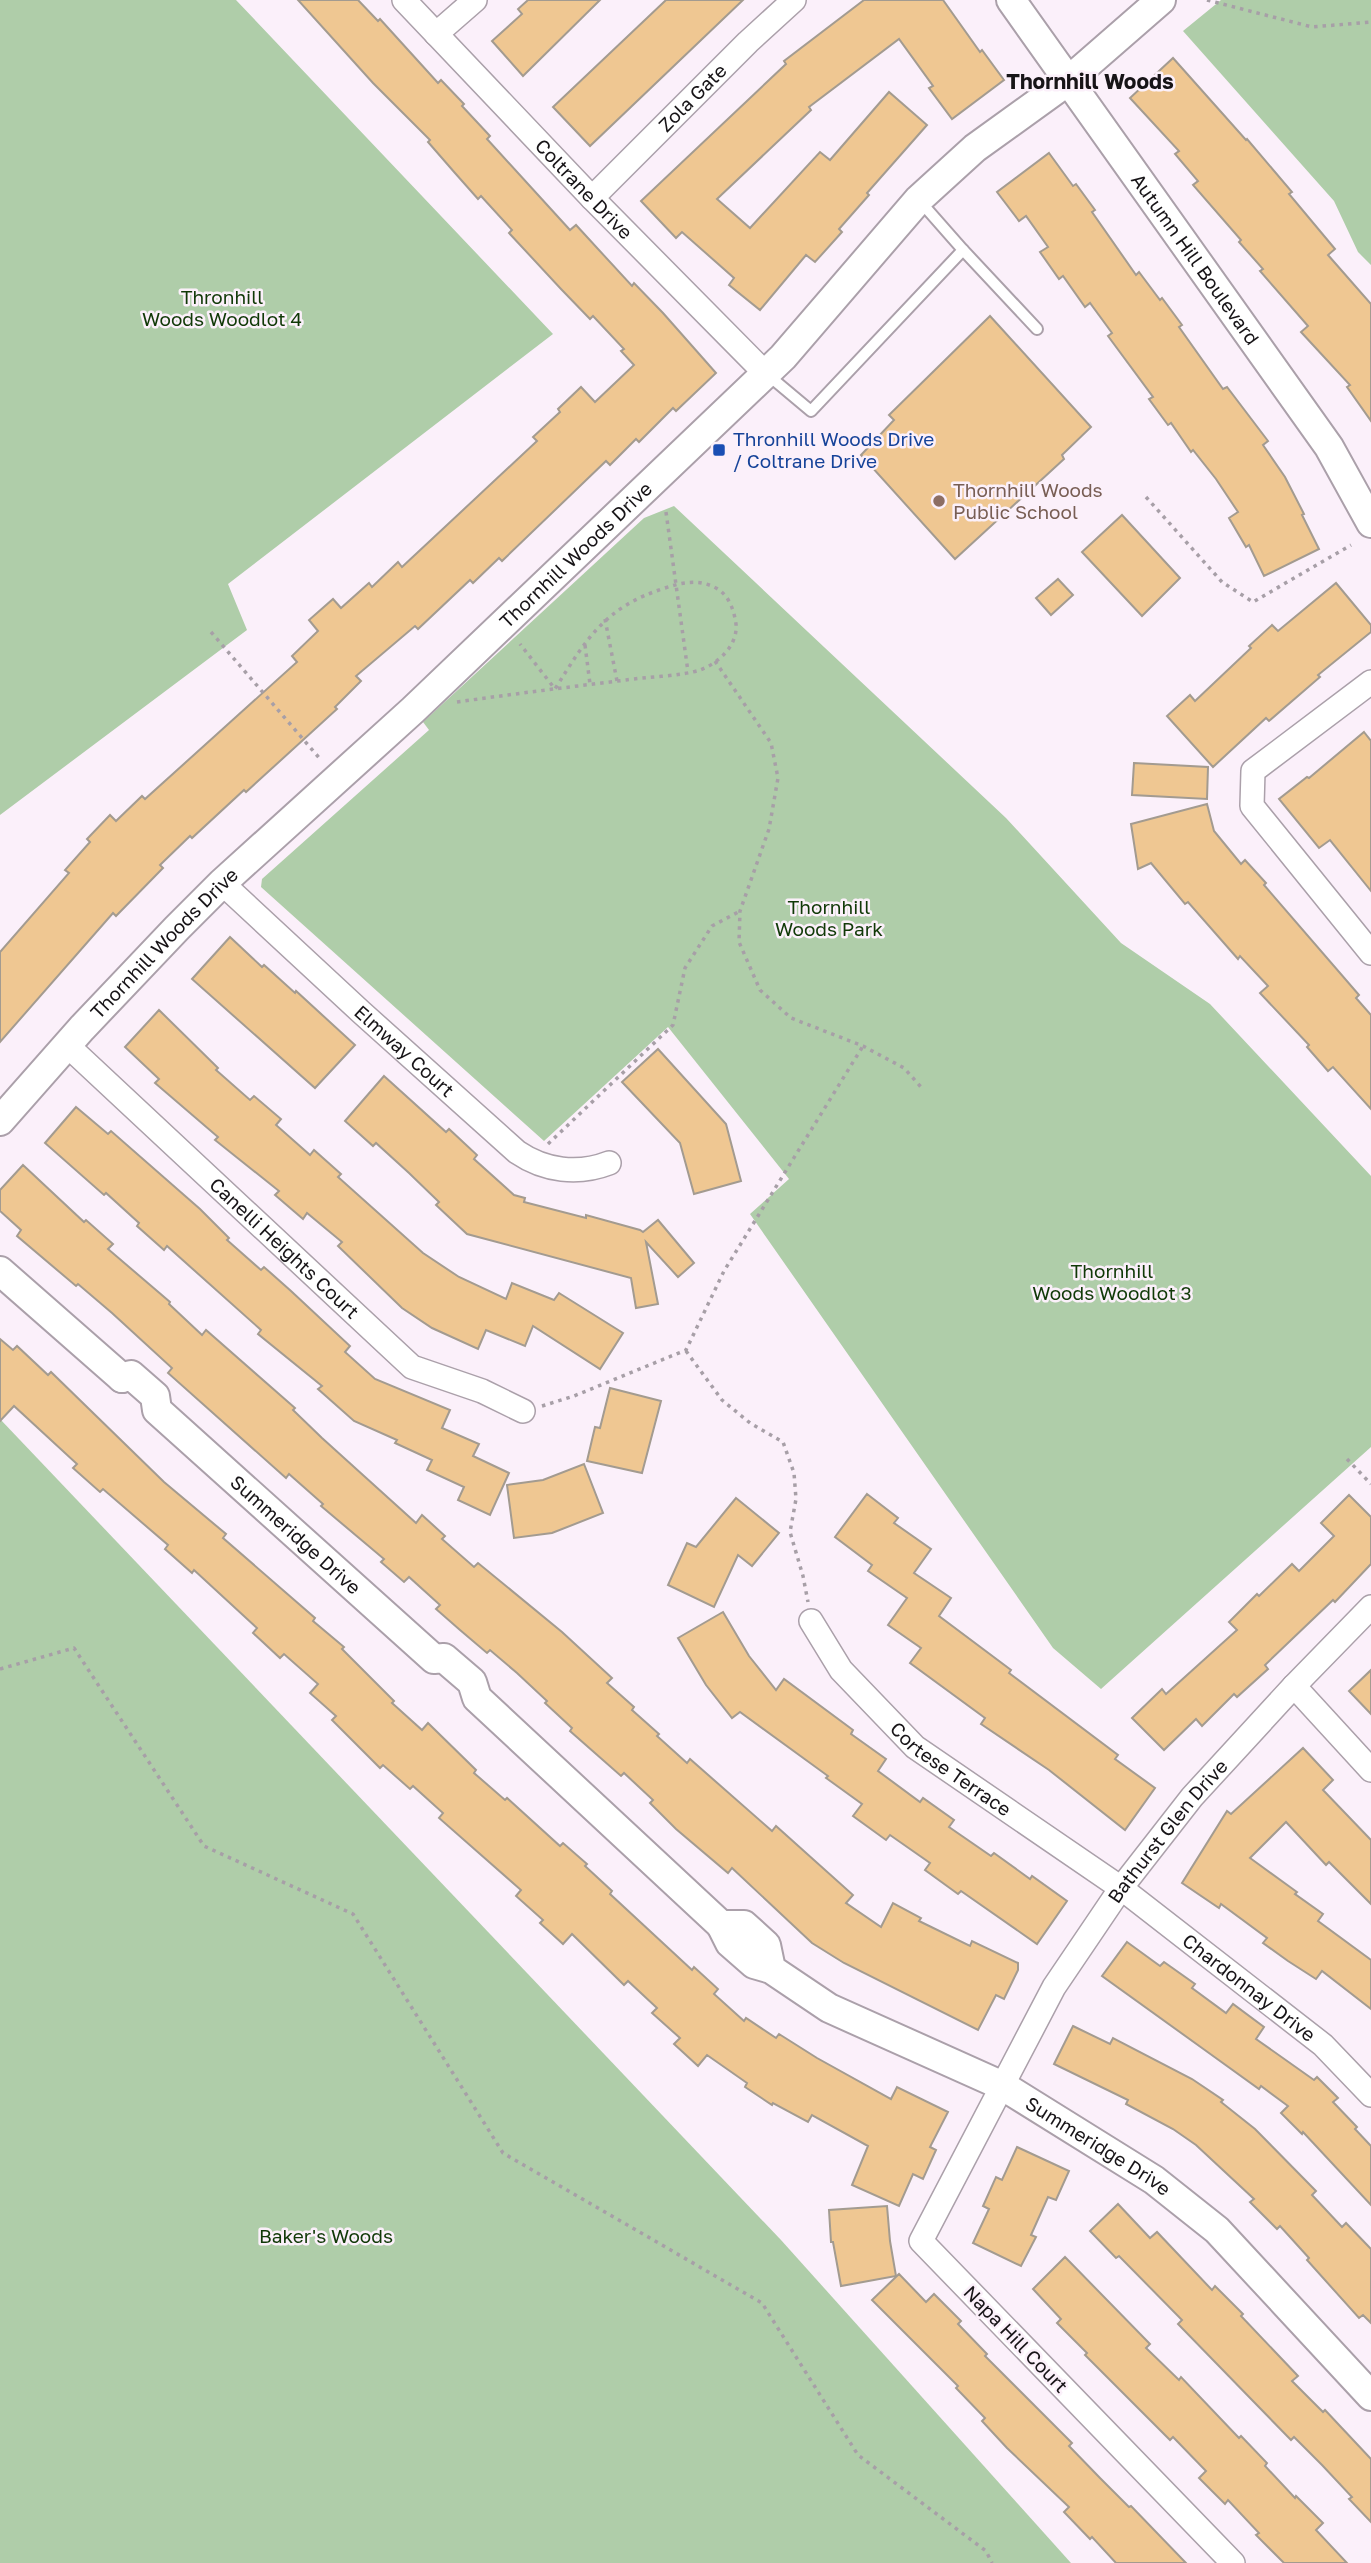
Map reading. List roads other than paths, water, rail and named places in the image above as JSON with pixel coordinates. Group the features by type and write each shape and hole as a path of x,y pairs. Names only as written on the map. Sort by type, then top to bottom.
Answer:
{"street":[{"name":"Coltrane Drive","path":"404,0 592,198 765,373"},
{"path":"436,34 475,0"},
{"name":"Zola Gate","path":"592,198 748,42 794,0"},
{"name":"Autumn Hill Boulevard","path":"1011,0 1329,447 1371,523"},
{"name":"Thornhill Woods Drive","path":"0,1121 177,928 222,883 413,710 783,357 919,200 975,148 1068,81 1161,0"},
{"path":"1371,681 1254,772 1252,806 1371,953"},
{"name":"Elmway Court","path":"222,883 517,1152 538,1164 562,1170 586,1169 610,1163"},
{"name":"Canelli Heights Court","path":"68,1046 412,1367 482,1391 523,1411"},
{"name":"Summeridge Drive","path":"0,1271 122,1378 131,1375 155,1396 156,1410 434,1659 444,1658 472,1682 477,1698 721,1925 744,1925 766,1945 771,1969 829,2008 1003,2086 1154,2180 1217,2230 1371,2396"},
{"name":"Bathurst Glen Drive","path":"1003,2086 1054,1987 1121,1888 1192,1797 1371,1606"},
{"name":"Cortese Terrace","path":"811,1621 841,1670 915,1747 1121,1888"},
{"path":"1294,1686 1371,1770"},
{"name":"Chardonnay Drive","path":"1121,1888 1323,2045 1371,2095"},
{"name":"Napa Hill Court","path":"1003,2086 921,2241 1233,2563"}],"lane":[{"path":"919,200 1037,329"},
{"path":"765,373 811,411 963,250"}],"place":[{"name":"Thronhill Woods Drive / Coltrane Drive","path":"719,450"},
{"name":"Thornhill Woods Public School","path":"939,501"}],"district":[{"name":"Thornhill Woods","path":"1090,82"}],"park label":[{"name":"Thronhill Woods Woodlot 4","path":"222,308"},
{"name":"Thornhill Woods Park","path":"829,918"},
{"name":"Thornhill Woods Woodlot 3","path":"1112,1282"},
{"name":"Baker's Woods","path":"326,2236"}]}
